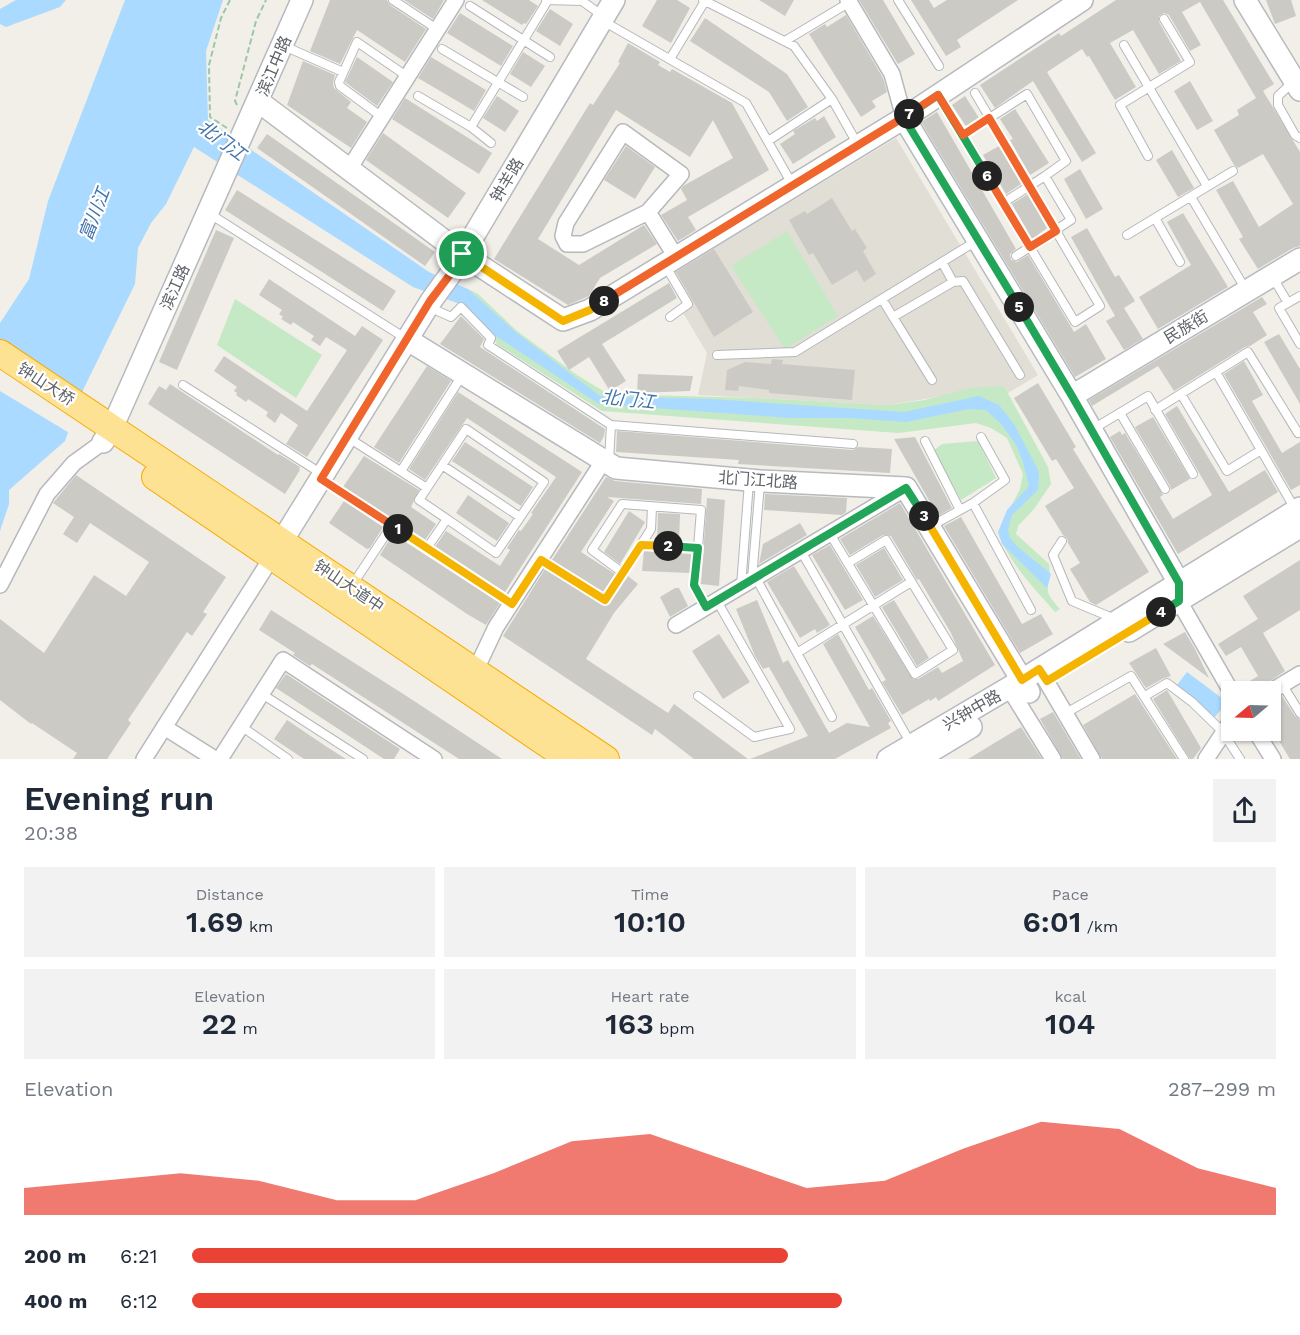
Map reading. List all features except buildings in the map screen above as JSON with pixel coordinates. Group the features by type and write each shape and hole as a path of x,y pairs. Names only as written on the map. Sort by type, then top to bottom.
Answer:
{"highway":[{"name":"钟山大桥","path":"0,353 98,428"},
{"name":"钟山大桥","path":"0,374 98,428"},
{"name":"钟山大道中","path":"98,428 471,680 606,759"},
{"name":"钟山大道中","path":"471,680 569,759"}],"street":[{"name":"滨江中路","path":"245,132 302,0"},
{"path":"258,101 349,169 457,263 563,321 590,310 904,118 1082,0"},
{"path":"1245,0 1297,86"},
{"path":"849,1 892,74 904,118 1092,430 1226,681"},
{"path":"349,169 437,29 463,3"},
{"name":"钟羊路","path":"277,549 429,304 457,263 607,10"},
{"name":"滨江路","path":"98,428 209,213 245,132"},
{"path":"623,132 681,174 648,212 583,244 567,244 563,236 566,224 623,132"},
{"path":"648,212 671,260"},
{"name":"民族街","path":"1072,396 1300,259"},
{"name":"北门江北路","path":"408,340 616,468 754,481 906,488"},
{"path":"0,585 47,494 74,463 98,428"},
{"path":"471,680 496,627 606,462"},
{"path":"676,625 906,488 1027,685 1053,759"},
{"name":"兴钟中路","path":"888,759 916,754 1299,515"},
{"path":"144,759 277,549"},
{"name":"兴钟中路","path":"1027,685 1119,620 1179,592"},
{"path":"220,759 283,660 434,759"},
{"path":"1281,685 1300,674"},
{"path":"1027,685 1066,713 1092,759"},
{"path":"164,727 192,754 215,759"},
{"path":"1206,759 1221,735"},
{"path":"1262,741 1273,759"}],"lane":[{"path":"393,0 437,29"},
{"path":"471,127 547,0 582,1 607,10 670,60 746,103 793,185"},
{"path":"670,60 704,0 794,46 832,99 858,146"},
{"path":"898,0 939,66"},
{"path":"785,41 849,1"},
{"path":"463,3 550,57"},
{"path":"1148,156 1120,105 1190,62 1164,19"},
{"path":"382,117 340,86 339,82 357,42 408,77"},
{"path":"283,45 343,72"},
{"path":"1124,45 1207,186"},
{"path":"442,49 523,97"},
{"path":"1297,86 1278,96 1278,105 1295,135 1300,138"},
{"path":"938,95 1075,322 1100,306 975,93"},
{"path":"963,135 1027,94 1066,161 1004,203"},
{"path":"418,96 471,127 491,143"},
{"path":"768,141 832,99"},
{"path":"1127,235 1233,171"},
{"path":"1016,256 1071,220 1046,176"},
{"path":"1191,197 1247,291"},
{"path":"209,213 408,340"},
{"path":"1155,218 1179,262"},
{"path":"717,355 795,352 978,240"},
{"path":"670,316 688,304 671,260"},
{"path":"942,262 953,282"},
{"path":"1272,276 1288,303"},
{"path":"893,317 953,282 963,281 1020,375"},
{"path":"1300,296 1279,308 1300,344"},
{"path":"882,299 932,380"},
{"path":"429,304 452,317 461,307 491,339 488,345 611,425 853,444"},
{"path":"1155,410 1248,352 1298,434 1300,432"},
{"path":"1216,372 1299,515"},
{"path":"401,471 463,374"},
{"path":"183,385 512,604"},
{"path":"1180,394 1227,471 1261,450"},
{"path":"1092,430 1148,396 1193,474"},
{"path":"1120,413 1165,489"},
{"path":"606,462 611,425"},
{"path":"466,429 544,482 496,553 418,500 427,488 466,429"},
{"path":"347,437 427,488"},
{"path":"930,526 973,503 1005,480 981,437"},
{"path":"925,441 960,510"},
{"path":"442,465 520,517"},
{"path":"754,481 750,582 796,653 832,717"},
{"path":"750,582 754,481"},
{"path":"973,503 1031,610"},
{"path":"623,573 592,550 622,504 701,510 694,585 712,604 790,729 754,737 698,696"},
{"path":"541,560 605,600 651,529 652,507"},
{"path":"427,548 447,519"},
{"path":"346,595 393,525"},
{"path":"830,534 915,674 953,650 886,540 848,563"},
{"path":"1062,541 1053,555 1072,601 1119,620"},
{"path":"641,545 698,548"},
{"path":"801,551 916,754"},
{"path":"796,653 911,582"},
{"path":"1066,713 1131,676 1184,759"},
{"path":"1145,696 1167,682 1221,721"},
{"path":"1281,693 1300,713"},
{"path":"262,694 363,759"},
{"path":"241,726 288,759"},
{"path":"1233,741 1240,759"}],"path":[{"path":"230,0 221,18 209,65 210,117 245,132"},
{"path":"245,132 235,101 256,21 267,0"}],"shaded area":[{"path":"896,138 1038,375 1008,393 1004,386 888,405 698,395 707,353 682,311 693,303 674,272"}],"green space":[{"path":"787,231 838,316 785,349 731,266"},
{"path":"468,289 478,294 517,331 577,375 608,394 888,405 925,400 970,388 1004,386 1048,467 1051,484 1034,509 1018,526 1016,534 1049,564 1048,591 1060,609 1055,612 1023,575 998,532 1020,489 1023,474 1007,438 991,428 976,423 898,433 602,411 498,345 473,314 460,304"},
{"path":"235,299 322,355 296,398 217,345"},
{"path":"978,441 996,478 961,500 934,450 942,444"}],"water":[{"path":"16,0 66,0 60,7 6,27 0,24 0,9"},
{"path":"125,0 223,0 206,51 208,120 429,272 468,289 517,333 600,396 711,399 904,412 979,396 999,405 1014,424 1039,472 1038,490 1012,515 1008,530 1010,538 1051,574 1047,588 1002,544 998,532 1007,510 1029,486 1016,445 1002,425 986,410 969,409 906,422 849,418 790,418 599,404 493,334 460,304 413,287 194,147 166,204 151,223 138,248 135,284 83,390 65,441 9,490 9,504 0,531 0,323 29,279 48,201"},
{"path":"1187,672 1221,698 1221,710 1215,717 1177,685"}],"pier":[{"path":"0,348 83,399 71,434 0,391"}],"route":[{"path":"462,254 452,272 430,301 321,479 512,604 541,560 605,600 641,545 698,548 694,585 706,607 906,488 1022,680 1039,669 1047,681 1179,601 1179,583 1072,396 904,118 938,95 1030,247 1056,231 989,118 963,135 938,95 590,310 563,321 462,254"}],"water label":[{"name":"北门江","path":"222,140"},
{"name":"富川江","path":"94,214"},
{"name":"北门江","path":"628,399"}]}
